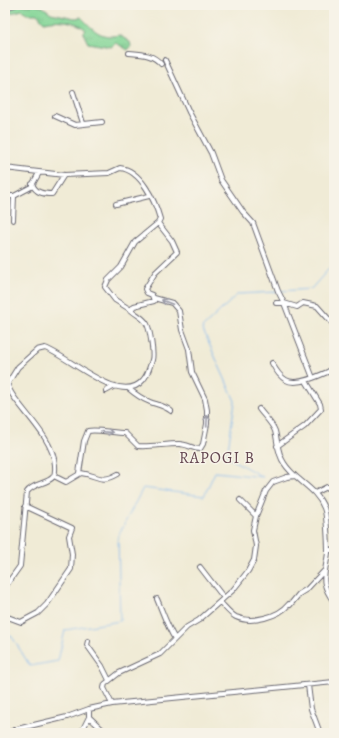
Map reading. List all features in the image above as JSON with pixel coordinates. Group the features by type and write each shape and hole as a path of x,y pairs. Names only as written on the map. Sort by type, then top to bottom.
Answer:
{"street":[{"path":"5,8 15,5"},
{"path":"129,54 146,55 157,59 161,64"},
{"path":"165,60 189,112 211,153 221,180 243,212 253,223 278,292 284,303 313,378"},
{"path":"73,92 83,123"},
{"path":"55,116 75,125 102,122"},
{"path":"5,168 64,175 109,173 116,169 123,168 136,175 149,196 159,216 158,223 135,242 121,267 108,280 105,287 116,300 138,314 147,325 154,355 143,381 128,388"},
{"path":"5,196 14,196 24,191 32,184 39,173"},
{"path":"32,184 34,189 41,193 52,194 64,175"},
{"path":"13,220 14,196"},
{"path":"116,204 149,196"},
{"path":"79,473 84,441 88,431 91,430 105,433 125,433 138,446 180,444 190,445 197,450 200,449 203,444 207,424 206,405 192,372 189,349 182,330 179,311 172,303 154,298 145,289 154,273 177,252 172,241 158,223"},
{"path":"131,310 134,306 152,302 154,298"},
{"path":"276,303 284,303 296,307 303,303 312,304 334,325"},
{"path":"54,476 55,462 52,449 42,431 17,401 7,386 18,367 37,350 45,348 114,386 128,388 136,395 150,402 167,407 171,411"},
{"path":"272,363 278,373 286,380 306,381 334,369"},
{"path":"329,371 334,376"},
{"path":"277,446 305,426 321,409 320,404 306,381"},
{"path":"106,391 114,386"},
{"path":"259,409 274,430 277,446 283,462 295,476 315,493 326,514 328,550 324,571 324,587 334,602"},
{"path":"54,476 66,482 79,473 88,474 98,479 108,479 118,474"},
{"path":"5,587 20,566 25,506 29,490 54,476"},
{"path":"112,704 104,688 104,684 160,654 175,639 220,602 248,571 254,560 256,546 253,530 256,516 271,484 287,476 295,476"},
{"path":"315,493 327,487 334,487"},
{"path":"240,500 256,516"},
{"path":"5,616 21,622 38,613 47,604 71,569 72,554 69,536 72,528 25,506"},
{"path":"328,550 334,550"},
{"path":"200,566 224,598"},
{"path":"220,602 235,616 243,620 253,620 279,613 290,605 299,594 307,589 324,571"},
{"path":"157,599 164,614 165,623 175,639"},
{"path":"88,641 88,647 102,666 109,680"},
{"path":"8,733 17,729 112,704 334,682"},
{"path":"308,685 311,709 320,733"},
{"path":"81,733 89,717 89,709"},
{"path":"89,717 106,733"}],"green space":[{"path":"5,5 35,5 43,7 51,13 75,18 81,17 98,32 107,36 119,35 130,42 131,46 128,50 116,43 111,47 88,43 83,33 86,30 77,24 66,21 44,22 37,14 26,14 22,10 5,15"}],"waterway":[{"path":"280,291 311,289 334,263"},
{"path":"5,639 11,635 30,666 58,661 65,630 120,621 118,536 143,488 204,496 215,472 263,477 227,457 235,401 202,328 238,294 277,292"}],"district":[{"name":"RAPOGI B","path":"217,457"}]}
